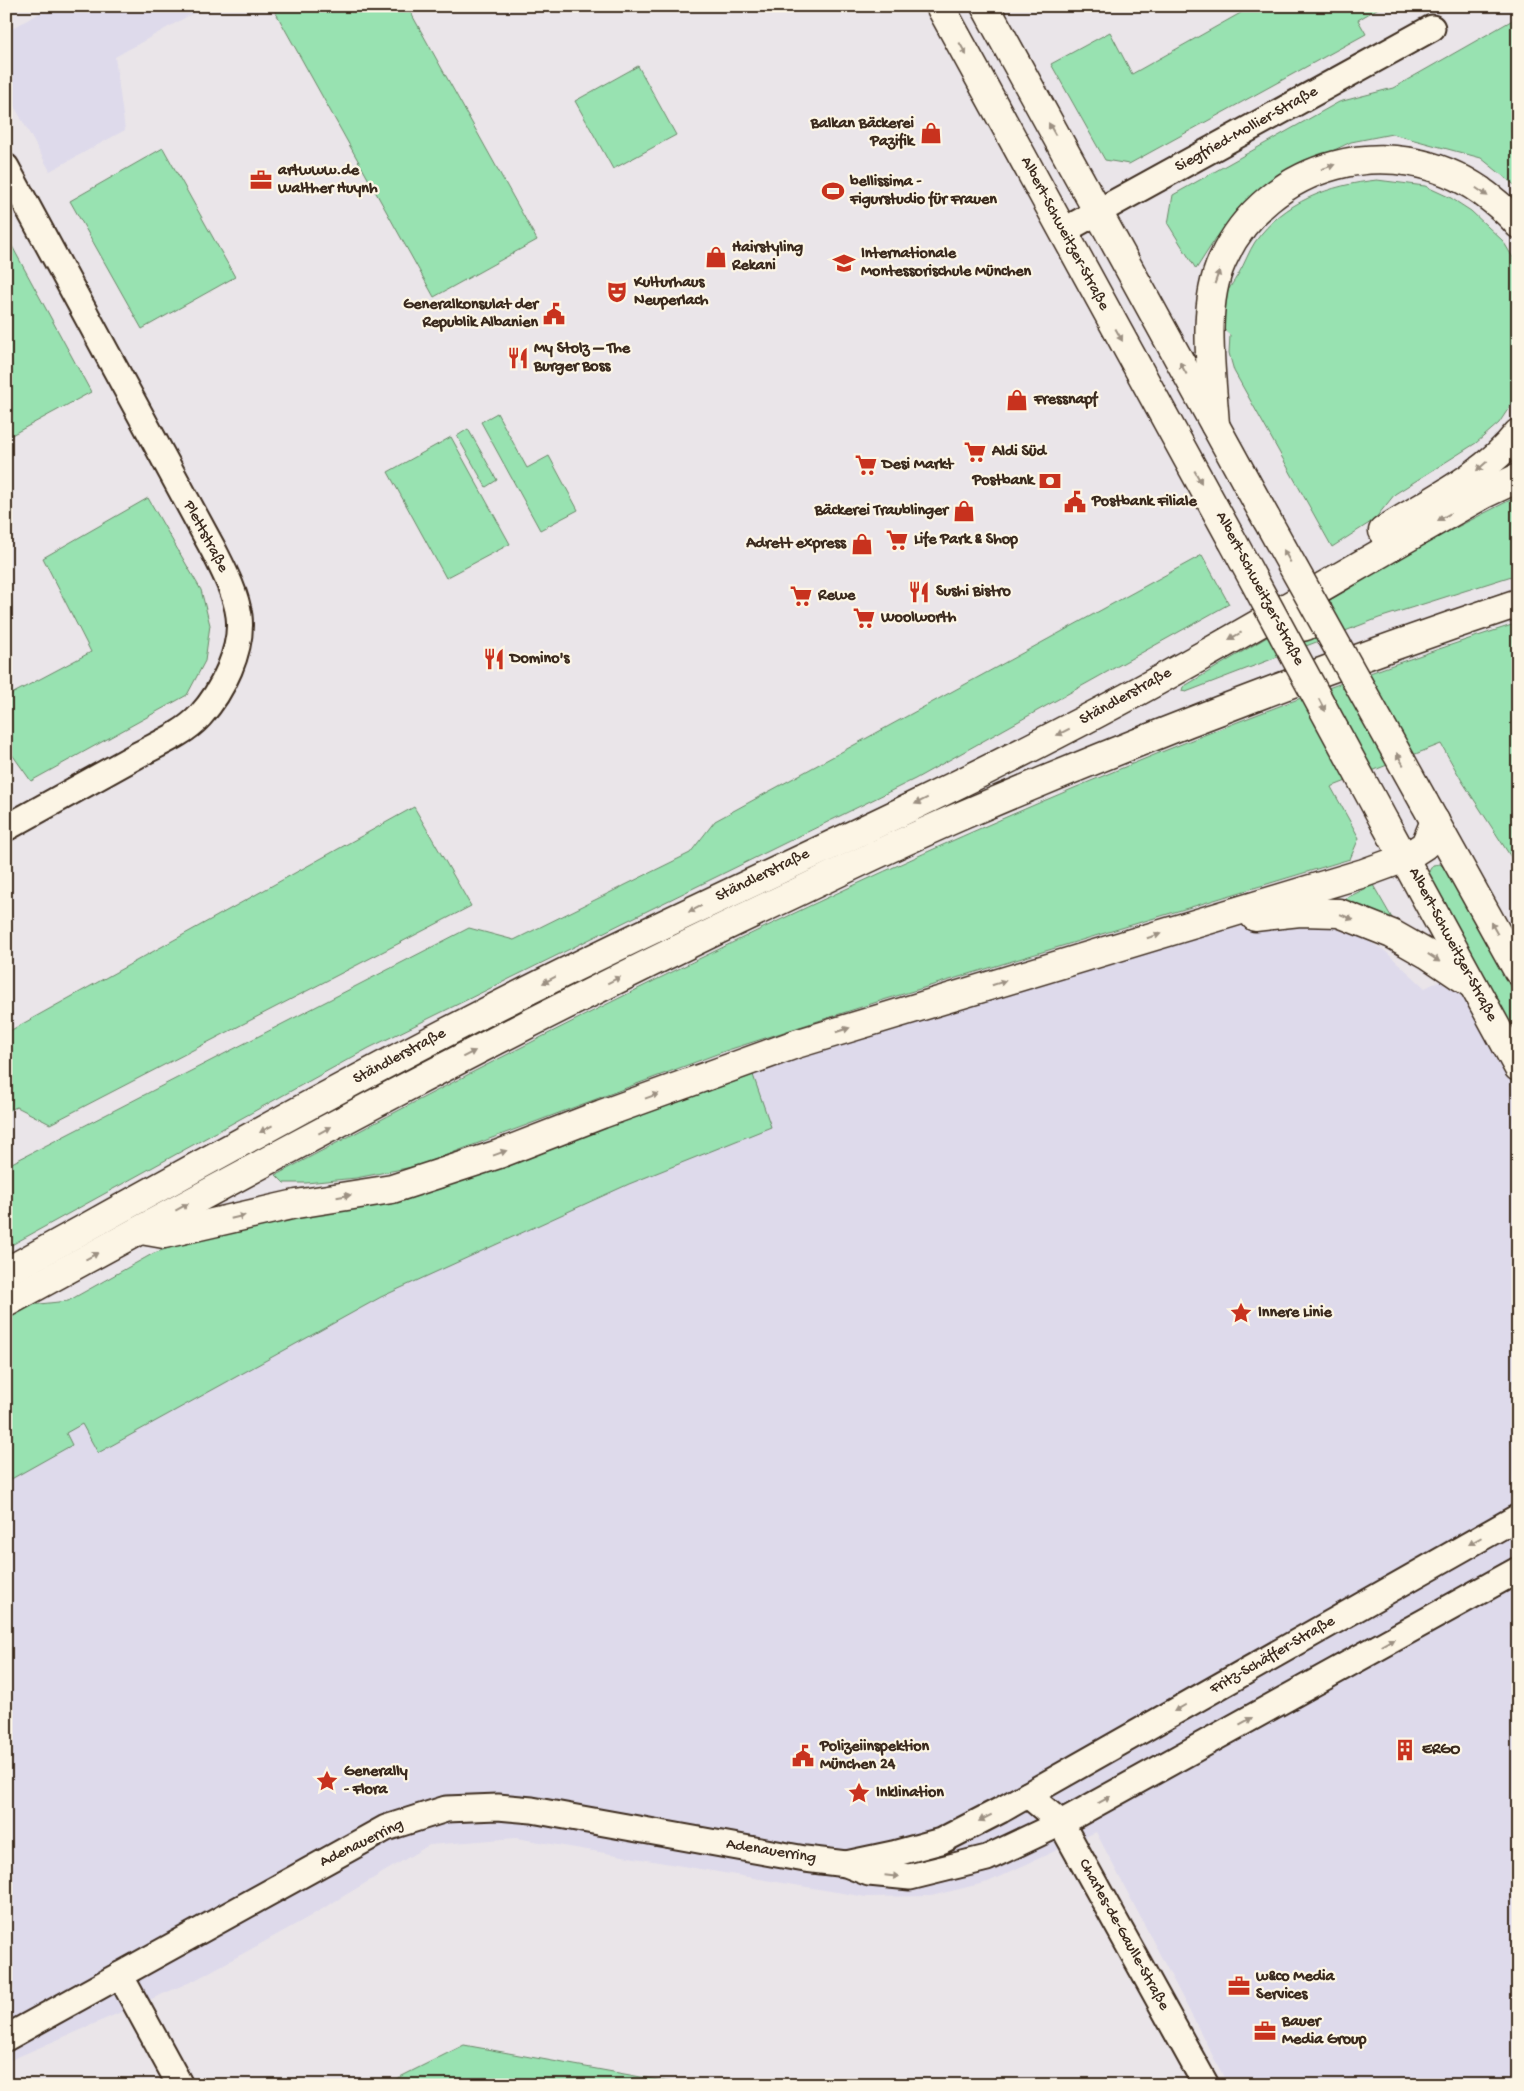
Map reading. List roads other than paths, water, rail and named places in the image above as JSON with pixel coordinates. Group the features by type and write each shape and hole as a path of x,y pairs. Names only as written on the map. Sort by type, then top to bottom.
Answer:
{"main road":[{"name":"Albert-Schweitzer-Straße","path":"940,6 1279,625 1518,1067"},
{"path":"985,6 1316,609 1518,971"},
{"path":"1216,425 1212,369 1212,291 1222,260 1240,230 1259,207 1286,186 1315,172 1344,162 1370,158 1396,159 1443,171 1472,185 1512,216 1518,224"},
{"path":"1353,568 1372,538 1471,476 1511,442 1518,433"},
{"name":"Ständlerstraße","path":"6,1272 437,1037 672,920 1067,730 1484,494 1518,478"},
{"name":"Ständlerstraße","path":"6,1303 441,1068 565,1004 686,944 974,810 1221,708 1416,637 1518,603"},
{"path":"1279,625 1296,629 1306,627 1315,619 1316,609"},
{"path":"139,1230 164,1234 296,1204 392,1188 499,1154 602,1114 796,1044 1379,868 1405,858 1424,845 1429,811"},
{"path":"1194,924 1300,912 1339,913 1392,934 1427,954 1473,986"}],"street":[{"name":"Siegfried-Mollier-Straße","path":"1063,231 1432,28"},
{"name":"Plettstraße","path":"6,167 213,548 226,575 239,616 237,642 230,668 216,694 199,717 170,738 6,828"},
{"name":"Fritz-Schäffer-Straße","path":"1028,1795 1518,1516"},
{"path":"1062,1823 1518,1570"},
{"name":"Charles-de-Gaulle-Straße","path":"1028,1795 1062,1823 1206,2085"},
{"name":"Adenauerring","path":"846,1864 941,1841 1028,1795"},
{"name":"Adenauerring","path":"6,2038 386,1828 446,1809 498,1807 532,1810 846,1864 869,1873 910,1877 926,1875 988,1858 1062,1823"},
{"path":"120,1975 180,2085"}],"place":[{"name":"Balkan Bäckerei Pazifik","path":"931,133"},
{"name":"artwww.de Walther Huynh","path":"261,180"},
{"name":"bellissima - Figurstudio für Frauen","path":"833,191"},
{"name":"Hairstyling Rekani","path":"716,257"},
{"name":"Internationale Montessorischule München","path":"844,263"},
{"name":"Kulturhaus Neuperlach","path":"617,292"},
{"name":"Generalkonsulat der Republik Albanien","path":"554,314"},
{"name":"My Stolz – The Burger Boss","path":"518,358"},
{"name":"Fressnapf","path":"1017,400"},
{"name":"Aldi Süd","path":"975,452"},
{"name":"Desi Markt","path":"866,465"},
{"name":"Postbank","path":"1050,481"},
{"name":"Postbank Filiale","path":"1075,502"},
{"name":"Bäckerei Traublinger","path":"964,511"},
{"name":"Life Park & Shop","path":"897,540"},
{"name":"Adrett express","path":"862,544"},
{"name":"Sushi Bistro","path":"919,592"},
{"name":"Rewe","path":"801,596"},
{"name":"Woolworth","path":"864,618"},
{"name":"Domino's","path":"494,659"},
{"name":"Innere Linie","path":"1241,1313"},
{"name":"ERGO","path":"1405,1750"},
{"name":"Polizeiinspektion München 24","path":"803,1756"},
{"name":"Generally - Flora","path":"327,1781"},
{"name":"Inklination","path":"859,1793"},
{"name":"w&co Media Services","path":"1239,1986"},
{"name":"Bauer Media Group","path":"1265,2031"}]}
